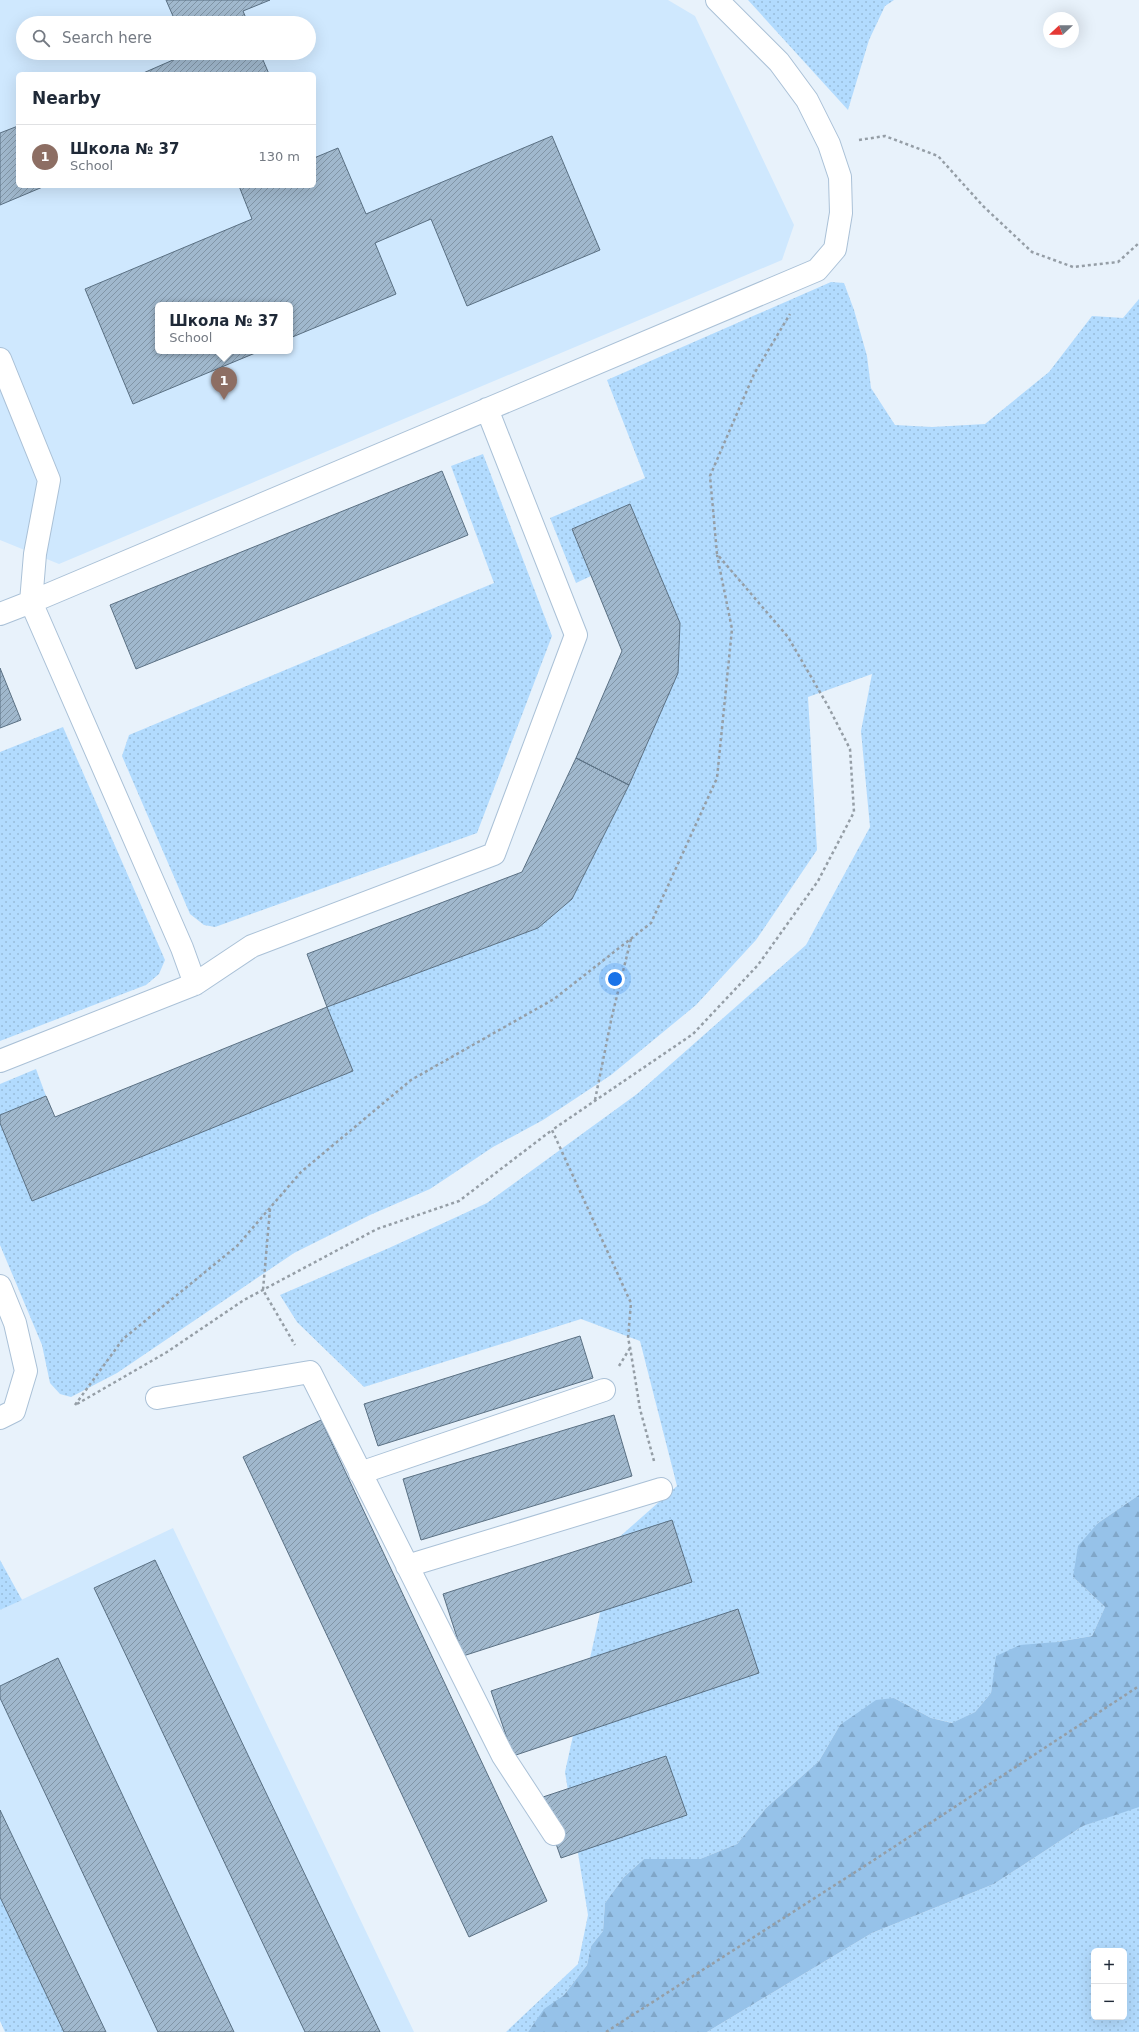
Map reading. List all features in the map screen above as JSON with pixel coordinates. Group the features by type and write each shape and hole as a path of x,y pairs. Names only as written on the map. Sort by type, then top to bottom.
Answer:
{"lane":[{"path":"0,614 817,270 835,249 841,213 840,177 829,144 807,100 778,62 717,0"},
{"path":"0,359 49,480 34,554 31,602 182,948 195,984"},
{"path":"0,1061 195,984 252,946 494,854 576,635 487,410"},
{"path":"0,1286 15,1323 26,1371 14,1410 0,1418"},
{"path":"157,1398 310,1372 503,1756 554,1834"},
{"path":"360,1473 604,1390"},
{"path":"407,1566 661,1489"}],"path":[{"path":"829,144 885,136 938,156 983,206 1032,252 1073,267 1118,262 1139,243"},
{"path":"717,554 788,637 828,706 850,749 854,812 818,881 758,965 692,1034 552,1130 459,1201 377,1229 244,1300 167,1352 75,1405 123,1339 237,1246 301,1172 411,1080 554,999 651,923 717,778 732,629 717,554 710,476 754,374 794,309"},
{"path":"595,1101 612,1016 631,938"},
{"path":"552,1130 631,1303 628,1338 640,1409 661,1489"},
{"path":"270,1209 263,1290 310,1372"},
{"path":"606,2032 874,1860 1139,1686"}],"shaded area":[{"path":"0,0 668,0 695,16 794,225 782,260 59,564 0,540"},
{"path":"748,0 894,0 885,6 869,40 848,110"},
{"path":"831,282 844,283 854,310 867,356 871,388 895,425 932,427 985,424 1049,372 1092,316 1123,318 1139,299 1139,1495 1098,1523 1073,1577 1105,1607 1092,1636 1057,1642 997,1656 991,1693 975,1712 953,1723 931,1718 894,1698 840,1725 819,1761 766,1808 737,1844 700,1859 644,1859 624,1877 605,1903 603,1931 591,1946 587,1965 564,1995 544,2010 528,2032 506,2032 578,1964 588,1915 565,1772 616,1540 677,1486 640,1341 581,1319 364,1387 297,1322 280,1295 389,1248 487,1203 637,1094 806,945 870,827 861,731 872,674 808,697 817,850 756,940 696,1005 611,1075 543,1120 493,1147 430,1189 370,1215 294,1253 117,1373 71,1397 60,1394 50,1383 42,1345 0,1245 0,1123 32,1201 353,1071 327,1007 538,928 572,899 629,785 678,673 680,623 630,504 572,529 591,576 576,583 550,518 645,478 607,380"},
{"path":"483,454 552,636 477,833 215,927 204,925 190,914 122,756 129,735 494,583 451,466"},
{"path":"63,727 165,960 159,974 146,985 0,1041 0,752"},
{"path":"36,1069 46,1096 0,1115 0,1084"},
{"path":"173,1528 414,2032 64,2032 0,1897 0,1610"},
{"path":"0,1560 22,1600 0,1610"},
{"path":"1134,1807 1139,1807 1139,2032 707,2032 872,1933 994,1884 1083,1826"},
{"path":"0,1897 64,2032 5,2032 0,2021"}],"green space":[{"path":"1139,1495 1139,1807 1083,1826 994,1884 872,1933 707,2032 528,2032 544,2009 564,1995 587,1965 591,1946 603,1931 605,1903 624,1877 644,1859 700,1859 737,1844 766,1808 819,1761 840,1725 876,1700 894,1698 931,1718 952,1723 975,1712 991,1693 996,1656 1020,1645 1057,1642 1092,1636 1105,1607 1073,1577 1078,1546 1098,1523"}],"building":[{"path":"166,0 270,0 243,11 245,16 173,16"},
{"path":"173,60 263,60 268,72 146,72"},
{"path":"16,127 16,188 40,188 0,205 0,133"},
{"path":"552,136 600,250 467,306 431,219 375,243 396,294 293,337 293,302 155,302 155,354 253,354 133,404 85,289 252,219 240,188 316,188 316,157 338,148 366,214"},
{"path":"442,471 468,535 136,669 110,605"},
{"path":"630,504 680,623 678,673 629,785 576,758 622,651 572,529"},
{"path":"0,668 21,720 0,728"},
{"path":"576,758 629,785 572,899 538,928 327,1007 307,954 522,872"},
{"path":"327,1007 353,1071 32,1201 0,1123 0,1115 46,1096 55,1117"},
{"path":"580,1336 593,1378 378,1446 364,1404"},
{"path":"614,1415 632,1476 421,1540 403,1479"},
{"path":"321,1420 547,1901 469,1937 243,1457"},
{"path":"672,1520 692,1582 463,1656 443,1594"},
{"path":"155,1560 380,2032 305,2032 94,1588"},
{"path":"738,1609 759,1673 513,1756 491,1691"},
{"path":"58,1658 234,2032 158,2032 0,1698 0,1686"},
{"path":"666,1756 687,1815 561,1858 540,1798"},
{"path":"0,1810 106,2032 64,2032 0,1897"}],"place":[{"name":"Школа № 37","path":"224,400"}]}
